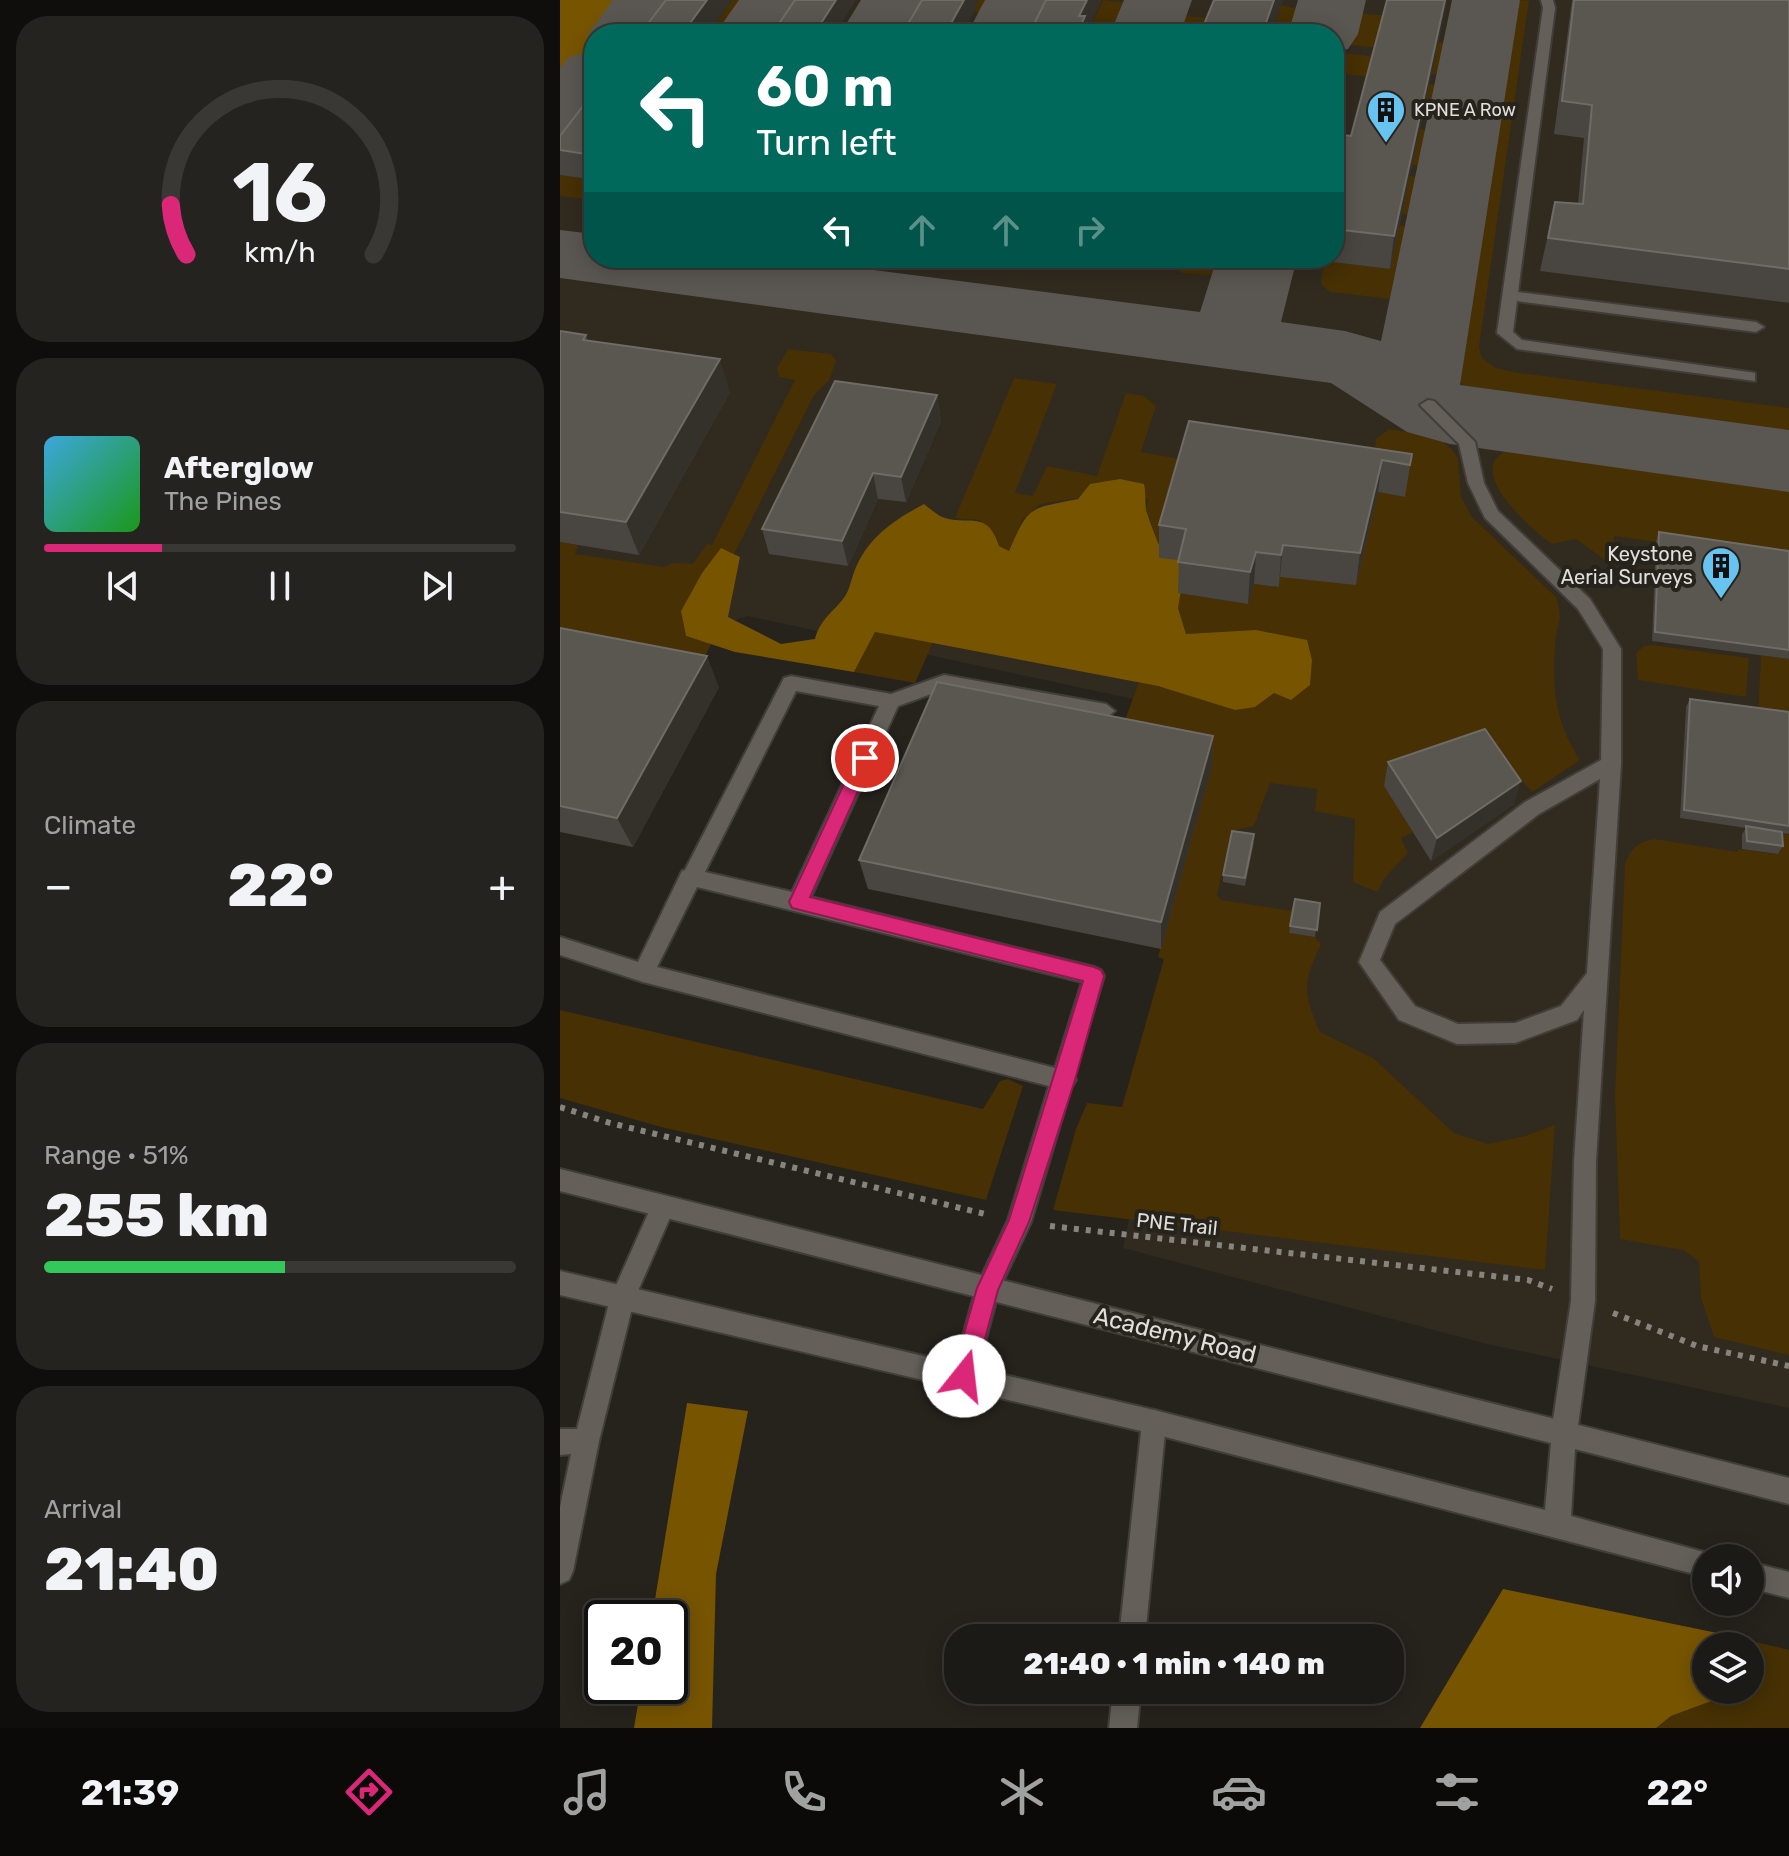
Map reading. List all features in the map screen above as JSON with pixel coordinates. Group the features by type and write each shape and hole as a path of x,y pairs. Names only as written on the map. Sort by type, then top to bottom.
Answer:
{"main road":[{"path":"1547,0 1549,8 1505,333 1517,344 1749,377"},
{"path":"1509,295 1756,327"},
{"path":"1428,405 1467,442 1476,483 1491,514 1584,604 1612,649 1611,764 1585,1161 1583,1301 1564,1433 1557,1525"},
{"path":"643,973 689,877 791,683 891,701 944,682 1106,711"},
{"path":"798,902 891,701"},
{"path":"1597,976 1569,1013 1515,1033 1457,1034 1407,1013 1369,962 1387,918 1532,808 1611,764"},
{"path":"689,877 1094,976 1065,1080 1019,1222 988,1288 964,1376"},
{"path":"560,946 643,973 1065,1080"},
{"name":"Academy Road","path":"560,1180 1789,1491"},
{"path":"560,1571 586,1441 622,1299 663,1206"},
{"path":"560,1283 1154,1422 1692,1560"},
{"path":"1133,1624 1154,1422"},
{"path":"560,1442 586,1441"},
{"path":"1764,1579 1789,1585"},
{"path":"1123,1728 1126,1704"}],"path":[{"name":"PNE Trail","path":"560,1107 610,1123 1019,1222 1528,1280 1697,1346 1789,1366"}],"shaded area":[{"path":"560,0 1789,0 1789,1408 1487,1344 1123,1248 1235,721 748,616 683,638 560,616"},
{"path":"560,0 634,0 615,24 584,24 584,59 560,68"},
{"path":"732,0 754,0 754,9 741,22 716,23"},
{"path":"912,0 1007,0 997,14 974,12 977,5 911,24 902,20"},
{"path":"1103,0 1138,4 1140,8 1133,24 1092,24"},
{"path":"1529,0 1479,347 1482,358 1496,368 1513,372 1789,408 1789,430 1483,392 1463,385 1445,364 1505,1"},
{"path":"1281,5 1313,15 1311,24 1275,24"},
{"path":"1358,13 1388,16 1380,48 1344,42 1343,18"},
{"path":"1177,15 1218,19 1216,24 1164,24"},
{"path":"1438,42 1463,48 1465,52 1458,75 1432,74"},
{"path":"1344,53 1377,57 1372,77 1344,74"},
{"path":"1429,84 1445,86 1457,92 1453,116 1442,120 1422,118"},
{"path":"1420,129 1445,135 1448,140 1444,162 1432,167 1412,165"},
{"path":"560,175 584,179 584,199 560,196"},
{"path":"1410,176 1424,177 1439,186 1437,211 1426,216 1402,214"},
{"path":"1399,225 1420,229 1429,235 1417,295 1407,301 1330,292 1321,284 1323,268 1344,268 1344,263 1390,269"},
{"path":"1178,268 1234,268 1208,275 1181,273"},
{"path":"788,349 831,354 836,360 830,379 814,395 734,554 721,549 702,573 681,611 686,636 711,644 705,656 560,628 560,542 578,545 575,554 665,567 672,563 693,564 707,544 712,545 795,380 779,377 777,368"},
{"path":"1014,378 1057,384 1015,493 1033,496 1047,466 1097,476 1126,393 1144,396 1156,406 1141,452 1186,460 1161,550 1146,510 1148,499 1090,484 1078,498 1040,504 1022,520 1009,551 999,546 980,520 955,518"},
{"path":"1389,429 1438,437 1452,450 1458,458 1461,497 1472,517 1556,597 1560,618 1555,646 1557,706 1580,760 1532,792 1520,778 1500,783 1384,785 1413,832 1401,838 1408,853 1383,880 1377,892 1353,882 1355,819 1315,811 1317,789 1270,783 1254,826 1231,831 1217,895 1221,900 1293,911 1290,933 1315,937 1321,944 1307,988 1310,1007 1320,1032 1373,1058 1454,1133 1488,1144 1555,1125 1545,1270 1053,1210 1076,1129 1087,1103 1122,1107 1164,959 1158,957 1212,766 1119,736 1139,682 1255,707 1274,693 1212,633 1186,634 1178,608 1178,593 1248,604 1254,584 1278,587 1280,577 1378,492 1404,497 1373,481 1376,439"},
{"path":"1521,447 1789,485 1789,560 1614,536 1613,566 1576,539 1552,544 1513,509 1494,478 1493,465 1501,454"},
{"path":"1120,479 1144,484 1146,510 1162,551 1186,561 1178,608 1186,634 1256,630 1307,640 1312,660 1310,685 1291,700 1274,693 1255,707 1235,710 1158,686 875,632 854,672 735,652 686,636 681,611 702,573 721,548 740,557 728,617 781,644 815,639 823,622 846,595 857,565 869,545 894,522 924,504 940,516 982,523 994,534 999,546 1009,551 1021,524 1033,511 1078,499 1090,484"},
{"path":"875,632 933,642 915,683 854,672"},
{"path":"1644,646 1749,658 1746,697 1638,680 1636,653"},
{"path":"1761,655 1789,659 1789,721 1758,717"},
{"path":"1779,833 1789,835 1789,1355 1714,1337 1701,1298 1699,1261 1683,1250 1620,1239 1615,1095 1625,864 1629,854 1639,844 1654,839 1738,852 1738,849 1777,854"},
{"path":"560,1010 983,1109 1000,1081 1008,1079 1023,1086 986,1200 661,1127 560,1098"},
{"path":"687,1403 748,1411 716,1574 712,1728 634,1728 638,1704 688,1704 688,1600 655,1600"},
{"path":"1503,1589 1712,1632 1692,1632 1692,1704 1703,1704 1671,1716 1656,1728 1420,1728"},
{"path":"1764,1644 1789,1650 1789,1728 1656,1728 1671,1716 1702,1704 1764,1704"}],"building":[{"path":"666,0 707,0 689,24 648,24"},
{"path":"795,0 836,0 820,24 779,24"},
{"path":"922,0 964,0 951,24 908,24"},
{"path":"1046,0 1087,0 1079,16 1085,16 1081,24 1034,24"},
{"path":"1214,0 1274,0 1266,24 1204,24"},
{"name":"KPNE A Row","path":"1387,0 1445,0 1394,236 1344,230 1344,135 1351,136"},
{"path":"1574,0 1789,0 1789,269 1548,238 1555,202 1583,204 1592,105 1562,101"},
{"path":"584,105 584,154 560,150 560,136"},
{"path":"560,331 586,335 583,340 720,359 626,522 560,512"},
{"path":"835,381 937,395 901,477 873,473 842,541 762,529"},
{"path":"1189,421 1412,454 1410,465 1382,460 1360,553 1283,545 1281,555 1256,552 1250,572 1178,562 1186,529 1159,525"},
{"name":"Keystone Aerial Surveys","path":"1659,532 1789,551 1789,650 1655,632"},
{"path":"560,628 707,656 617,818 560,806"},
{"path":"937,682 1213,736 1161,922 859,860"},
{"path":"1690,699 1789,712 1789,826 1684,810"},
{"path":"1485,729 1521,781 1437,838 1388,762"},
{"path":"1746,826 1782,832 1783,846 1747,841"},
{"path":"1232,831 1254,834 1245,878 1223,875"},
{"path":"1295,899 1320,903 1317,930 1290,926"}],"taxiway":[{"path":"630,24 648,0"},
{"path":"757,24 773,0"},
{"path":"881,24 895,0"},
{"path":"1007,24 1019,0"},
{"path":"1149,24 1158,0"},
{"path":"1326,24 1332,0"},
{"path":"1427,404 1419,393 1416,380 1486,0"},
{"path":"560,116 584,85"},
{"path":"560,254 584,257"},
{"path":"666,268 1345,358 1369,367 1427,404"},
{"path":"1233,343 1254,268"},
{"path":"1427,404 1450,415 1789,461"}],"place":[{"name":"KPNE A Row","path":"1386,144"},
{"name":"Keystone Aerial Surveys","path":"1721,600"}],"route":[{"path":"865,758 798,902 1094,976 1065,1080 1019,1222 988,1288 964,1376"}]}
